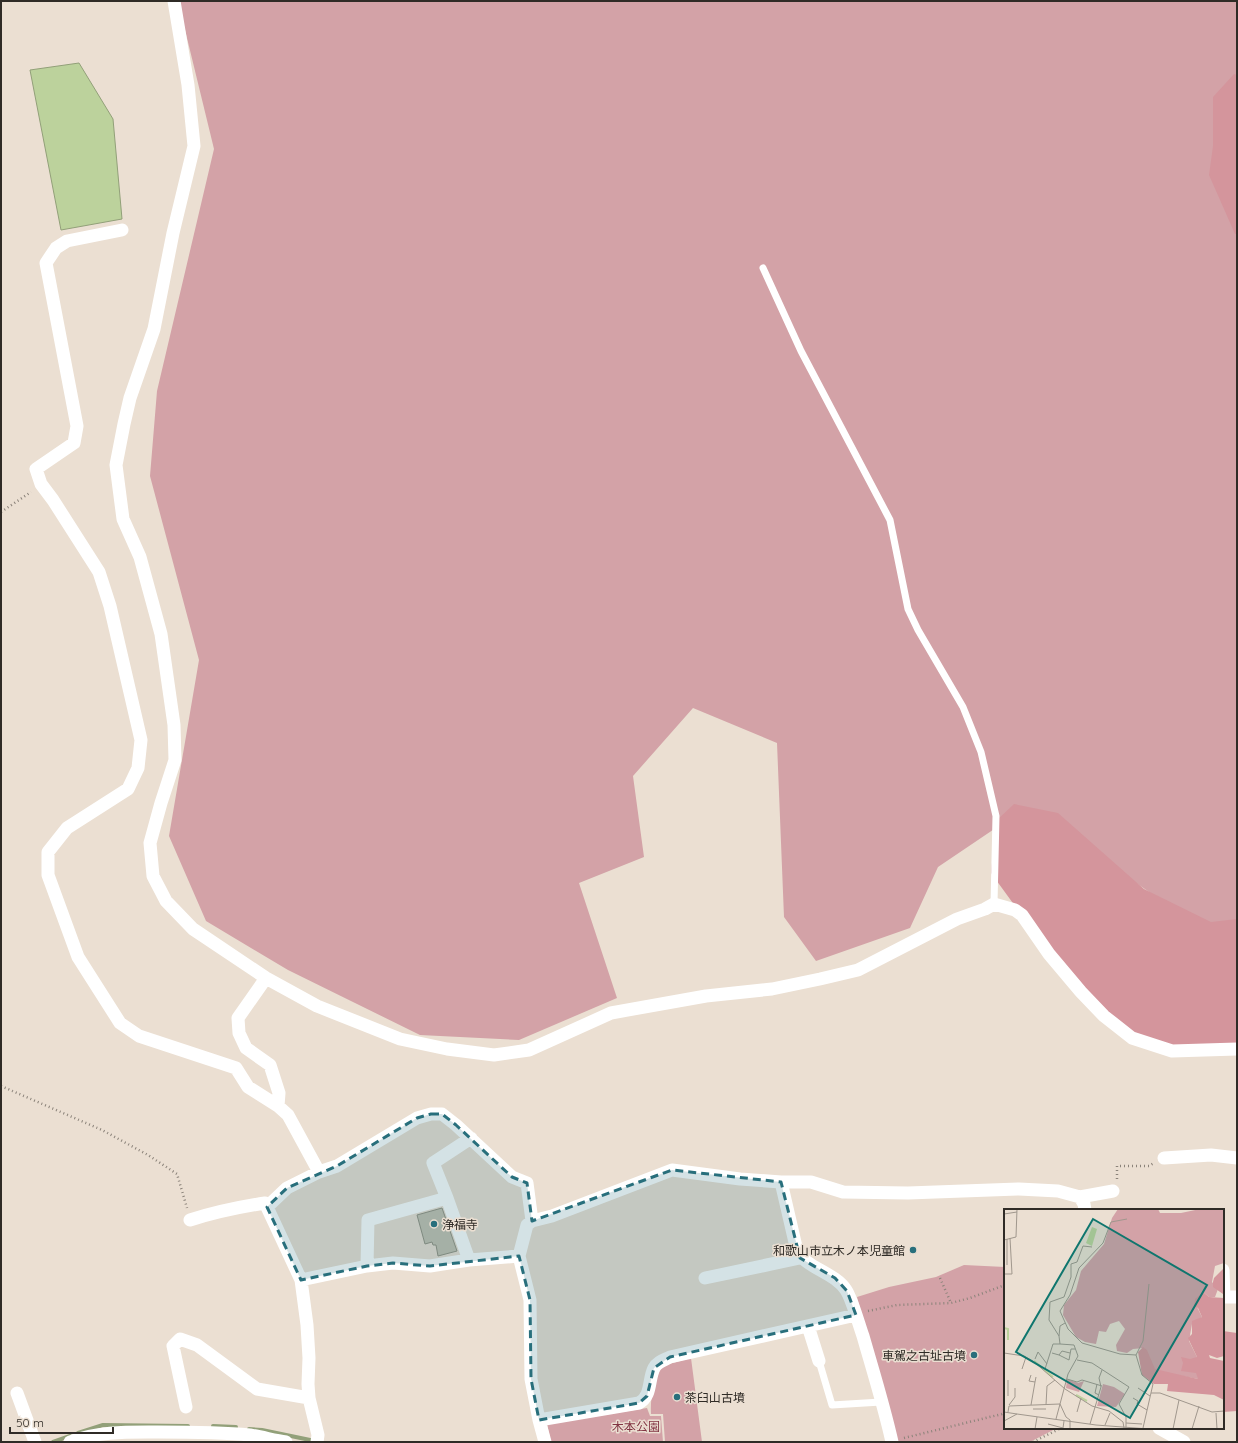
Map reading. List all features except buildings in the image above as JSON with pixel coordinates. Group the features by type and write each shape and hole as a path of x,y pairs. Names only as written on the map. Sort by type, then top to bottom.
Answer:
{"street":[{"path":"174,1 188,85 194,146 154,329 130,398 116,465 123,519 140,557 161,634 174,725 175,760 150,843 153,876 166,901 193,929 266,978 317,1006 400,1039 447,1049 494,1055 529,1050 611,1014 706,996 772,989 820,980 858,970 951,922 994,904 1015,910 1022,915 1049,954 1081,992 1104,1016 1132,1038 1172,1051 1237,1049"},
{"path":"122,230 67,241 56,248 46,263 77,426 74,443 36,469 41,484 53,500 99,572 110,606 141,740 138,768 128,789 67,828 48,852 48,875 78,957 120,1023 139,1036 236,1068 248,1087 288,1114 319,1172"},
{"path":"266,978 238,1018 239,1033 246,1048 270,1065 279,1093 278,1106"},
{"path":"267,1207 287,1188 319,1172 337,1166 417,1118 431,1114 442,1114 512,1177 526,1183 532,1222"},
{"path":"469,1260 448,1198 433,1163 470,1138"},
{"path":"1164,1158 1211,1155 1237,1158"},
{"path":"545,1442 531,1379 530,1300 519,1256 527,1225 532,1222 672,1170 740,1179 781,1182 811,1182 843,1192 908,1193 1019,1189 1058,1191 1080,1197 1113,1191"},
{"path":"781,1182 797,1251 800,1258 835,1278 847,1291 856,1315 892,1441"},
{"path":"1080,1197 1084,1204 1084,1209"},
{"path":"367,1266 368,1220 448,1198"},
{"path":"190,1220 210,1213 240,1206 265,1203 301,1280 307,1325 309,1398 317,1439"},
{"path":"301,1280 367,1266 394,1263 430,1266 469,1260 519,1256"},
{"path":"705,1278 800,1258"},
{"path":"1224,1297 1237,1297"},
{"path":"539,1420 639,1403 647,1396 654,1368 670,1357 856,1315"},
{"path":"808,1326 819,1360"},
{"path":"186,1407 173,1346 180,1339 197,1345 257,1389 309,1398"},
{"path":"17,1393 35,1442"},
{"path":"1161,1429 1184,1442"},
{"path":"70,1442 84,1437 105,1438 185,1432 250,1436 286,1442"}],"lane":[{"path":"763,268 801,351 890,520 908,609 918,630 963,707 981,752 996,816 994,904"},
{"path":"819,1360 832,1405 882,1402"}],"path":[{"path":"1,512 41,484"},
{"path":"1,1086 102,1130 148,1155 177,1174 190,1220"},
{"path":"1113,1191 1116,1184 1117,1166 1149,1166 1164,1158"},
{"path":"940,1278 951,1303"},
{"path":"856,1315 874,1309 897,1305 951,1303 970,1298 1004,1285"},
{"path":"892,1441 1004,1413"},
{"path":"1033,1442 1059,1429"}],"highlighted area":[{"path":"431,1114 442,1114 512,1177 527,1183 532,1221 672,1170 781,1182 800,1258 835,1278 847,1291 856,1315 670,1357 654,1368 647,1396 639,1403 539,1420 531,1379 530,1300 519,1256 430,1266 393,1263 367,1266 301,1280 267,1207 287,1188 337,1166 417,1118"}],"green space":[{"path":"178,1 1237,1 1237,936 1221,942 1027,807 938,867 910,928 816,961 784,917 777,743 693,708 633,776 644,857 579,883 617,998 519,1040 420,1035 288,970 206,921 169,836 199,660 150,476 157,391 214,149"},
{"path":"964,1265 1004,1267 1004,1429 1055,1429 1030,1442 896,1442 857,1297 889,1287 936,1277"},
{"path":"691,1358 702,1442 665,1442 663,1414 651,1414 651,1401 655,1383 662,1366"},
{"name":"木本公園","path":"647,1408 650,1416 661,1416 663,1442 551,1442 547,1424"}],"shaded area":[{"path":"79,63 113,119 122,219 61,230 30,70"},
{"path":"1234,74 1237,75 1237,234 1235,234 1209,175 1213,146 1213,97"},
{"path":"1014,804 1058,813 1144,889 1211,922 1237,919 1237,1045 1173,1046 1132,1035 1108,1014 1015,906 991,873 996,821"},
{"path":"1224,1331 1237,1333 1237,1411 1224,1412"}],"waterway":[{"path":"78,1433 103,1425 188,1426"},
{"path":"213,1426 236,1427"},
{"path":"249,1429 262,1430 315,1441"},
{"path":"53,1442 70,1436"}],"place":[{"name":"浄福寺","path":"434,1224"},
{"name":"和歌山市立木ノ本児童館","path":"913,1250"},
{"name":"車駕之古址古墳","path":"974,1355"},
{"name":"茶臼山古墳","path":"677,1397"}]}
